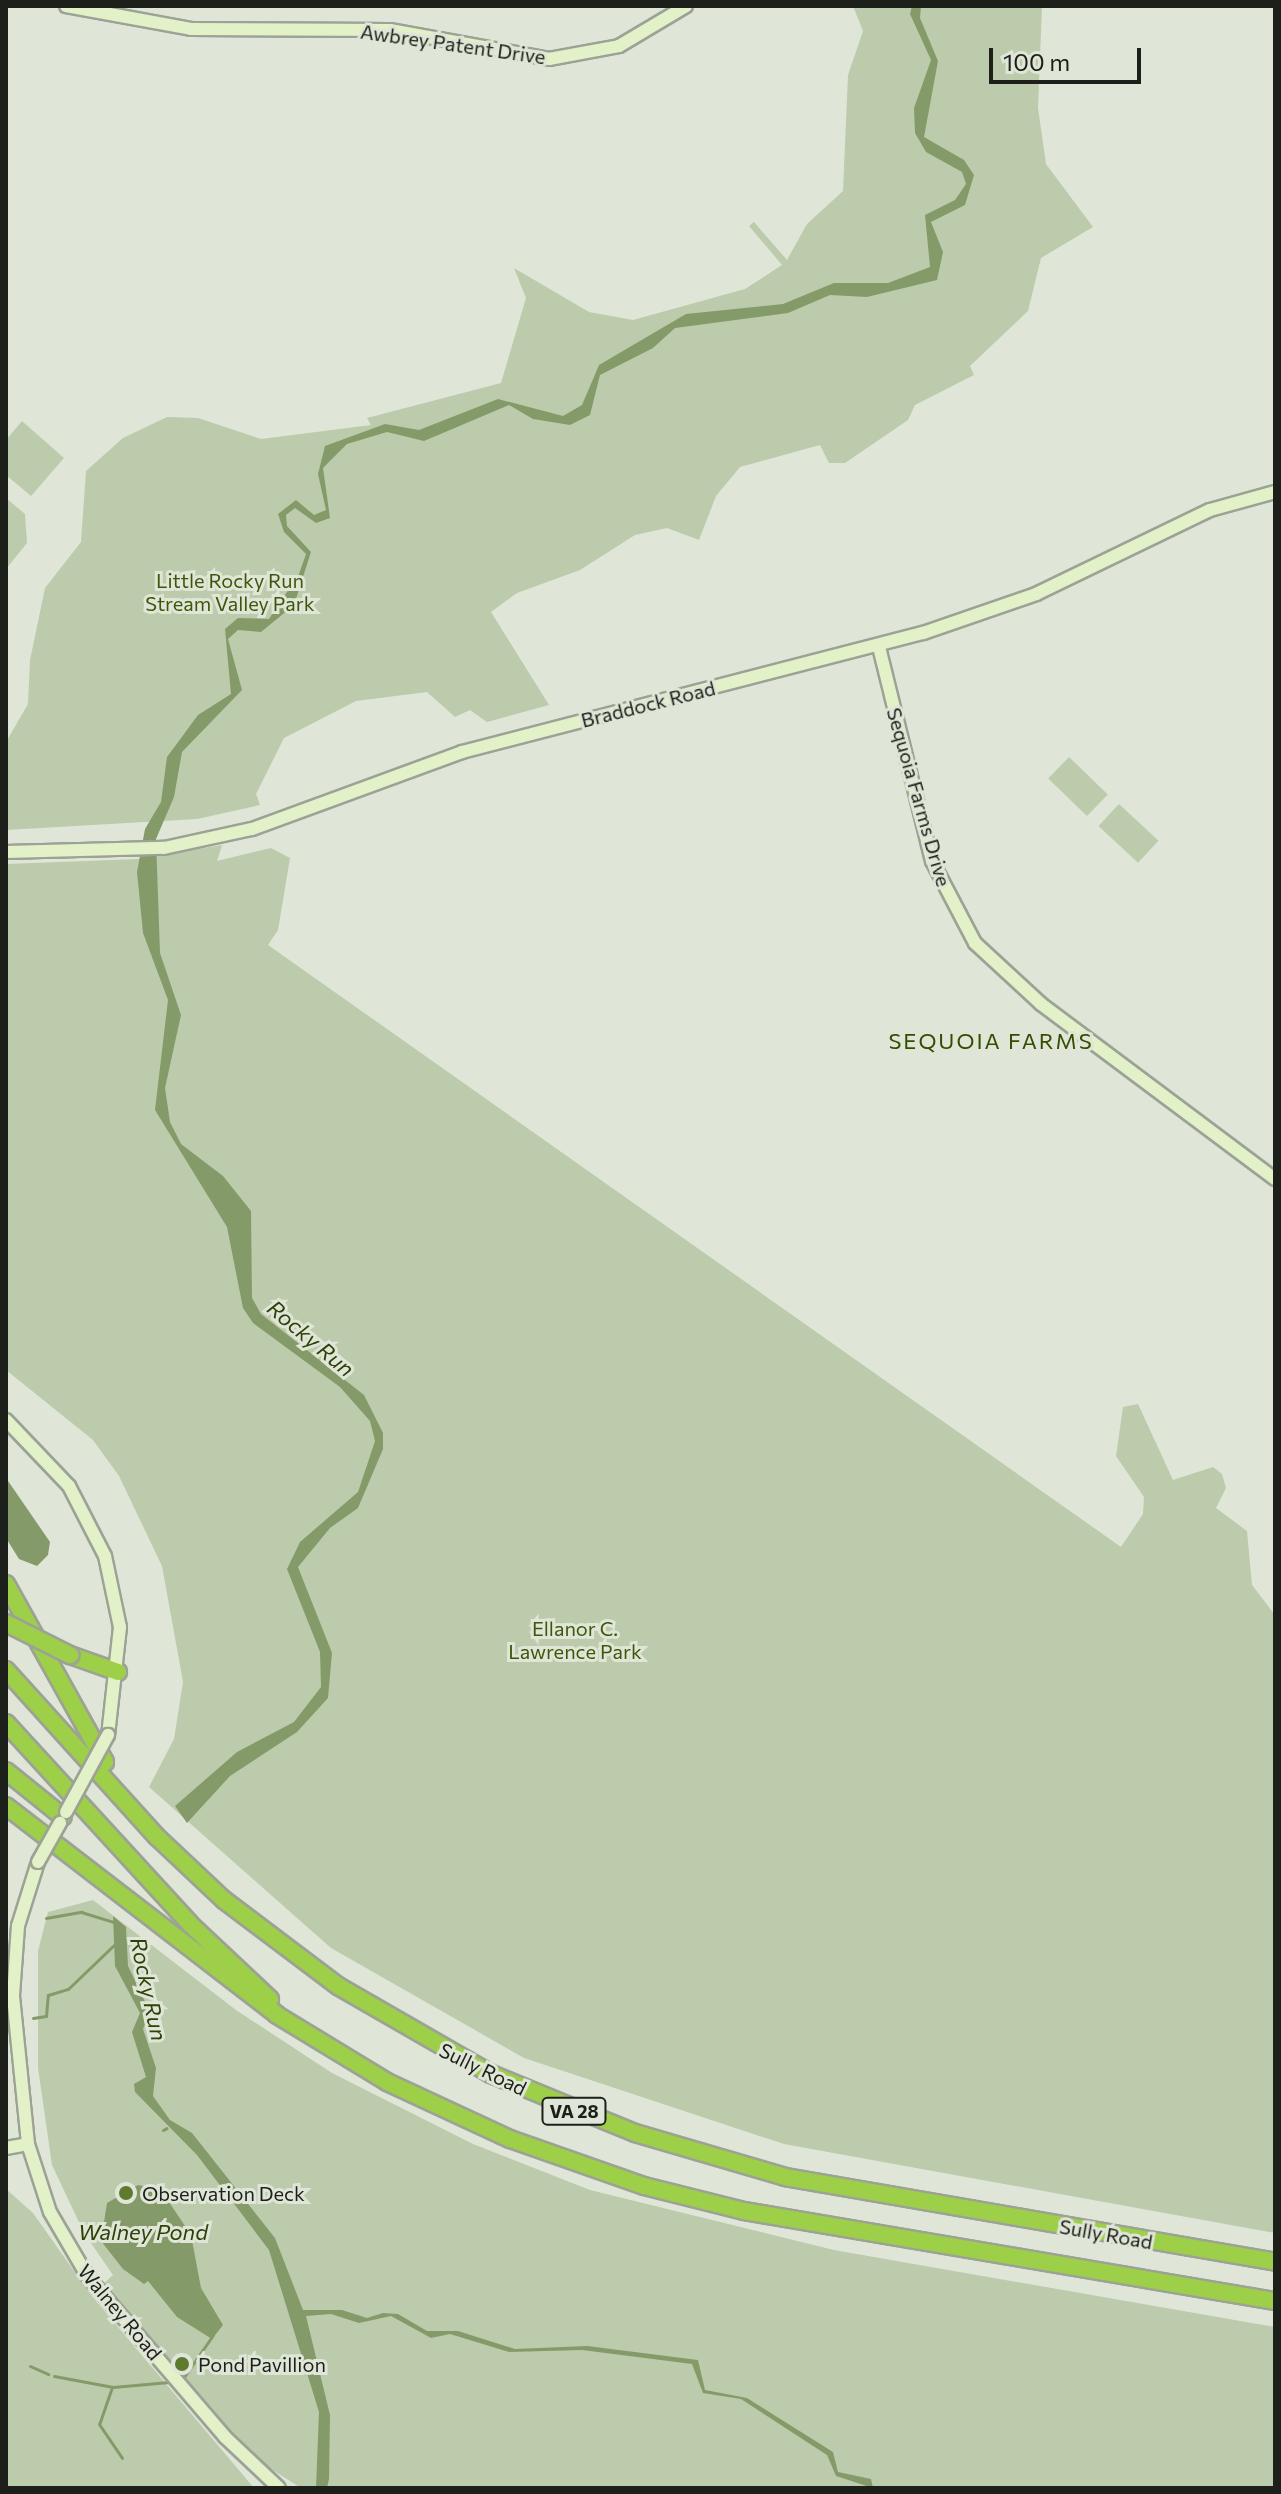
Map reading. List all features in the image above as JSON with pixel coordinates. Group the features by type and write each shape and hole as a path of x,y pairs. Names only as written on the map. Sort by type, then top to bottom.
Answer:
{"highway":[{"path":"6,1584 92,1742 156,1836"},
{"path":"6,1623 70,1655 118,1672"},
{"name":"Sully Road","path":"6,1670 156,1836 247,1919 349,1994 451,2055 596,2119 814,2184 1275,2262"},
{"path":"6,1723 213,1947 353,2061"},
{"path":"6,1771 63,1817"},
{"name":"Sully Road","path":"6,1806 228,1982 353,2061 510,2139 704,2202 1275,2301"}],"main road":[{"name":"Awbrey Patent Drive","path":"66,6 191,29 390,30 549,59 619,46 686,6"},
{"name":"Braddock Road","path":"6,852 135,851 164,848 261,826 462,752 879,647 1017,602 1210,510 1275,492"},
{"name":"Sequoia Farms Drive","path":"879,647 932,861 975,943 1041,1004 1275,1179"},
{"path":"6,1420 57,1472 91,1520 119,1611 118,1672 108,1735 63,1817"},
{"name":"Walney Road","path":"63,1817 38,1862 13,1956 28,2144 58,2231 88,2277 225,2437 279,2488"},
{"path":"6,2148 28,2144"}],"green space":[{"name":"Little Rocky Run Stream Valley Park","path":"853,6 1042,6 1038,108 1046,164 1093,227 1041,258 1028,311 970,366 974,375 915,405 908,420 845,463 829,463 820,445 740,467 716,496 699,540 667,528 635,535 580,570 517,593 491,612 549,705 487,722 470,710 455,717 427,692 356,701 284,738 256,794 260,805 197,819 6,830 6,742 28,704 30,660 45,588 81,542 86,471 123,438 167,417 198,418 261,439 371,425 367,418 501,383 526,298 514,268 589,312 633,320 745,289 782,265 749,226 754,222 787,260 807,224 843,191 848,75 863,31"},
{"path":"22,421 64,458 31,496 6,475 6,440"},
{"path":"6,498 25,514 27,543 6,569"},
{"path":"1069,757 1108,795 1087,816 1048,779"},
{"path":"1119,804 1158,841 1138,863 1099,826"},
{"name":"Ellanor C. Lawrence Park","path":"222,845 217,861 271,848 290,858 278,930 268,945 1121,1547 1143,1514 1144,1497 1116,1456 1123,1407 1138,1404 1173,1480 1213,1467 1222,1474 1226,1488 1216,1508 1247,1531 1252,1585 1275,1615 1275,2233 784,2144 524,2058 331,1948 149,1787 174,1739 183,1682 162,1566 119,1476 93,1440 6,1370 6,864 138,859"},
{"path":"93,1900 236,2010 332,2073 473,2144 590,2190 834,2250 1275,2327 1275,2488 301,2488 249,2455 102,2285 113,2275 84,2233 52,2165 38,2068 38,1951 48,1912"},
{"path":"6,2189 33,2213 91,2295 254,2488 6,2488"}],"water":[{"name":"Rocky Run","path":"912,6 921,6 920,18 938,61 924,137 964,160 974,175 965,205 931,222 943,252 937,280 867,297 830,295 788,313 675,328 653,348 600,375 590,415 570,425 533,419 509,405 424,441 387,432 347,444 323,468 330,518 316,523 295,508 286,515 287,526 311,552 294,605 261,632 238,630 228,639 242,690 182,752 174,797 156,839 160,953 181,1015 165,1088 170,1122 181,1144 223,1176 251,1211 252,1298 261,1314 364,1395 383,1433 383,1449 358,1508 330,1528 298,1567 332,1653 328,1698 297,1732 230,1776 187,1823 175,1806 237,1752 294,1722 321,1687 320,1652 287,1569 300,1542 358,1492 375,1441 370,1421 340,1387 253,1323 243,1308 227,1227 155,1110 168,1000 143,933 137,872 145,829 161,802 167,757 198,715 231,694 225,629 238,618 269,619 299,574 306,554 284,532 278,514 296,500 314,515 326,510 318,474 325,446 385,424 419,430 498,399 563,416 582,405 599,365 686,314 783,304 834,283 888,283 930,267 925,215 955,200 966,184 962,172 926,152 915,133 914,108 931,60 910,14"},
{"path":"6,1478 50,1542 48,1555 37,1566 19,1559 6,1538"},
{"path":"113,1916 126,1927 128,1966 150,2012 143,2029 156,2068 153,2096 170,2120 192,2133 275,2238 303,2310 342,2310 367,2318 383,2313 398,2314 427,2331 458,2331 515,2349 587,2346 698,2360 705,2390 747,2398 833,2452 838,2472 871,2479 873,2488 836,2476 827,2455 741,2399 703,2393 692,2364 582,2350 509,2352 450,2334 431,2338 391,2316 359,2323 331,2314 306,2316 330,2415 329,2479 327,2488 316,2488 319,2412 269,2250 197,2155 135,2092 134,2084 146,2077 132,2032 140,2013 115,1966"},
{"name":"Walney Pond","path":"138,2185 161,2190 191,2235 201,2288 223,2325 212,2339 177,2317 148,2281 144,2284 123,2269 101,2241 107,2203"}],"waterway":[{"path":"46,1918 81,1912 116,1923"},
{"path":"33,2018 46,2016 48,1995 68,1989 115,1944"},
{"path":"163,2130 167,2128"},
{"path":"184,2377 213,2335"},
{"path":"30,2366 48,2374"},
{"path":"54,2376 113,2387 169,2382"},
{"path":"112,2387 99,2424 122,2458"}],"place":[{"name":"Observation Deck","path":"126,2193"},
{"name":"Pond Pavillion","path":"182,2364"}],"district":[{"name":"SEQUOIA FARMS","path":"991,1041"}]}
